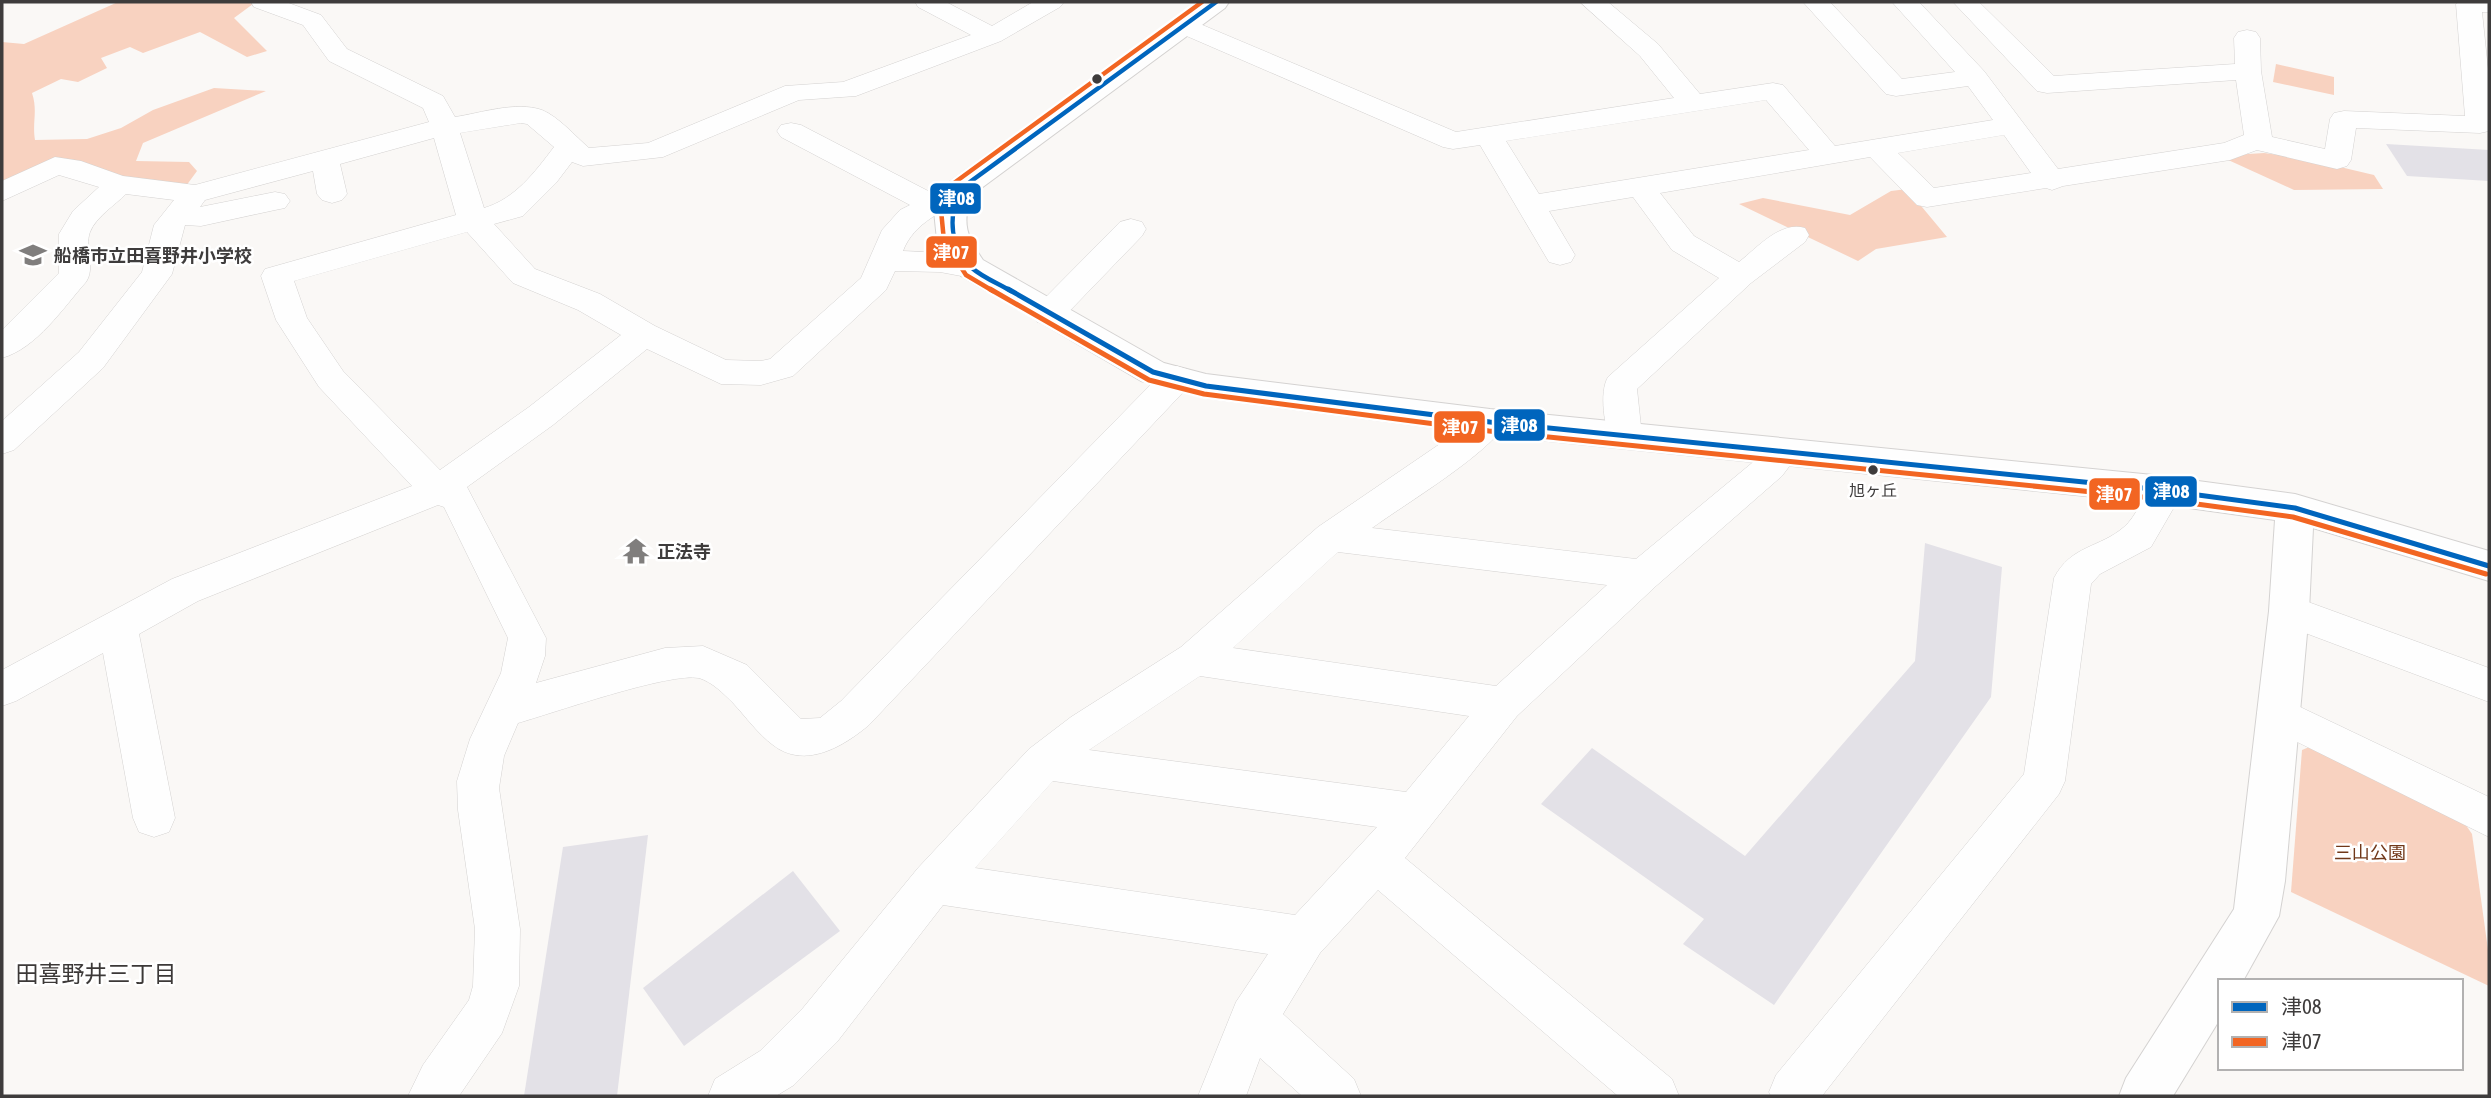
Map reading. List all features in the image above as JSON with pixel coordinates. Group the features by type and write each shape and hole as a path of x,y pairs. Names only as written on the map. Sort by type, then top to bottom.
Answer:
{"street":[{"path":"263,2 319,11 338,54 433,102 440,113 442,127 473,221 524,276 589,302 644,334 721,372 761,373 781,368 875,283 893,237 911,216 945,197 1216,2"},
{"path":"2,441 91,360 157,274 169,225 186,205 325,159 442,127 521,115 535,117 583,157 653,151 795,92 846,90 992,36 1051,2"},
{"path":"1593,2 1649,50 1692,102"},
{"path":"1816,2 1896,88 1975,77"},
{"path":"1905,2 1975,77 2052,181"},
{"path":"1965,2 2047,85 2248,71"},
{"path":"932,3 992,36"},
{"path":"2254,141 2337,160 2344,119 2480,125 2469,4 2489,4"},
{"path":"1184,26 1453,141 1773,91 1829,156"},
{"path":"1877,148 1927,198 2052,181 2231,151 2254,141 2259,135 2248,71 2248,38"},
{"path":"1531,205 2013,125"},
{"path":"791,131 945,197 950,211 953,240 972,268"},
{"path":"1489,136 1560,255"},
{"path":"432,1096 444,1073 478,1030 496,988 499,952 479,806 479,776 486,747 520,672 527,638 457,498 438,489 331,379 292,320 276,276 513,208 546,177 570,145"},
{"path":"325,159 332,194"},
{"path":"2,192 55,166 71,167 186,205 201,217 275,201"},
{"path":"2,347 25,328 75,275 74,234 84,218 119,184"},
{"path":"1640,187 1683,243 1740,276"},
{"path":"1048,314 1131,229"},
{"path":"1625,436 1620,385 1740,276 1794,234"},
{"path":"883,260 940,262 972,268 1153,372 1206,386 1490,422 2166,490 2295,508 2489,566"},
{"path":"2,689 185,590 438,489 541,416 644,334"},
{"path":"502,710 664,664 703,662 733,677 789,734 808,738 834,730 855,713 1177,378"},
{"path":"732,1096 777,1068 820,1026 933,883 1044,762 1085,729 1195,659 1331,537 1465,444 1490,422"},
{"path":"1222,1096 1254,1018 1304,938 1377,861 1503,704 1643,575 1770,467 1783,452"},
{"path":"1798,1096 1793,1092 2044,781 2073,578 2087,564 2138,537 2166,490"},
{"path":"2146,1095 2256,916 2262,881 2288,611 2295,508"},
{"path":"1331,537 1643,575"},
{"path":"2288,611 2489,685"},
{"path":"118,626 154,818"},
{"path":"1195,659 1503,704"},
{"path":"2277,713 2489,818"},
{"path":"1044,762 1416,813"},
{"path":"1377,861 1655,1096"},
{"path":"933,883 1304,938"},
{"path":"1254,1018 1337,1096"}],"green space":[{"path":"118,2 253,4 234,18 267,51 247,57 200,32 143,53 130,47 101,58 107,68 78,82 61,79 32,93 35,105 35,140 87,139 121,128 153,110 214,88 266,91 143,143 136,161 189,162 197,171 186,186 129,179 57,161 2,187 2,42 24,44"},
{"path":"2276,64 2334,77 2334,95 2273,82"},
{"path":"2264,153 2302,158 2374,175 2383,189 2294,190 2226,159 2233,155"},
{"path":"1907,189 1947,237 1876,249 1858,261 1739,204 1763,198 1850,215 1891,191"},
{"name":"三山公園","path":"2314,745 2461,818 2472,834 2489,957 2489,986 2291,892 2302,750"}],"building":[{"path":"2386,144 2489,150 2489,181 2407,176"},
{"path":"1925,543 2002,567 1991,697 1774,1005 1683,944 1704,919 1541,804 1592,748 1745,856 1915,661"},
{"path":"648,835 617,1096 524,1096 563,847"},
{"path":"793,871 840,931 684,1046 643,988"}],"transit line":[{"name":"津07","path":"1202,2 954,183 941,210 944,241 966,275 1149,380 1204,394 1489,431 2152,498 2293,517 2486,574"},
{"name":"津08","path":"1216,2 959,190 951,213 954,239 972,268 1153,372 1206,386 1490,422 2153,489 2295,508 2489,566"}],"place":[{"name":"船橋市立田喜野井小学校","path":"33,255"},
{"name":"旭ヶ丘","path":"1873,470"},
{"name":"正法寺","path":"636,551"}],"district":[{"name":"田喜野井三丁目","path":"96,974"}]}
